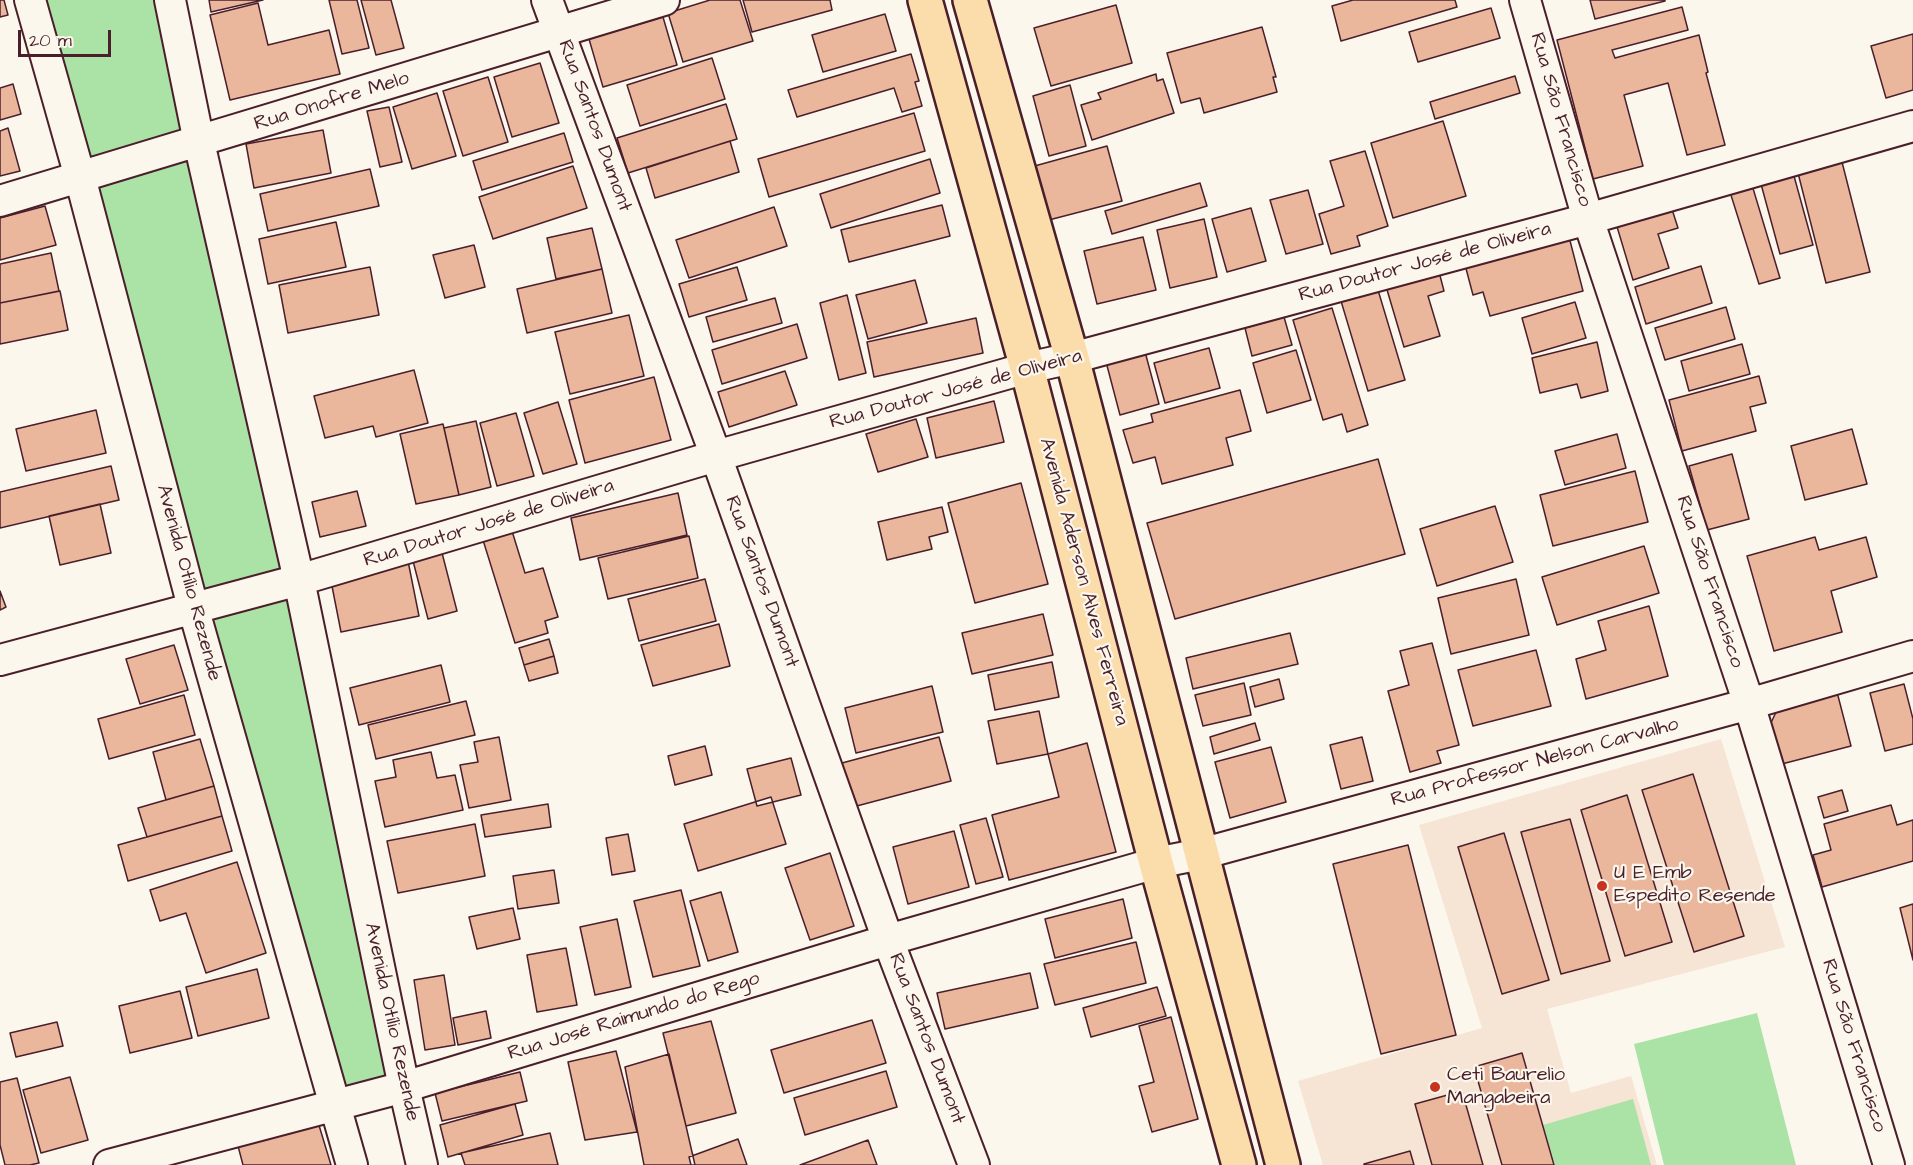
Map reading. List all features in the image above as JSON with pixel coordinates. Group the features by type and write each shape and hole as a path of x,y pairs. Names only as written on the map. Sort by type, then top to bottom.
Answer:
{"main road":[{"name":"Avenida Aderson Alves Ferreira","path":"925,0 1027,368 1156,863 1239,1165"},
{"path":"970,0 1072,358 1283,1165"},
{"path":"982,206 1025,193"}],"street":[{"name":"Avenida Otílio Rezende","path":"30,0 80,177 193,607 352,1165"},
{"name":"Avenida Otílio Rezende","path":"170,0 199,142 299,580 422,1165"},
{"name":"Rua Santos Dumont","path":"547,0 716,456 888,940 974,1165"},
{"name":"Rua Onofre Melo","path":"0,201 664,0"},
{"name":"Rua São Francisco","path":"1525,0 1588,219 1749,704 1889,1165"},
{"name":"Rua Doutor José de Oliveira","path":"0,660 299,580 716,456 1027,368 1072,358 1588,219 1913,126"},
{"name":"Rua Professor Nelson Carvalho","path":"1156,863 1201,854 1749,704 1913,656"},
{"name":"Rua José Raimundo do Rego","path":"110,1165 404,1088 888,940 1156,863"}],"shaded area":[{"name":"U E Emb Espedito Resende","path":"1721,739 1785,947 1547,1009 1571,1093 1631,1076 1657,1165 1323,1165 1298,1081 1482,1028 1419,825"}],"green space":[{"path":"41,0 153,0 183,145 282,577 391,1080 340,1095"},
{"path":"1757,1013 1796,1165 1664,1165 1634,1044"},
{"path":"1633,1099 1651,1165 1555,1165 1543,1125"}],"building":[{"path":"0,0 4,0 8,15 0,17"},
{"path":"209,0 263,0 211,12"},
{"path":"329,0 357,0 369,48 342,54"},
{"path":"361,0 391,0 404,48 376,55"},
{"path":"710,0 740,0 753,41 683,62 668,13"},
{"path":"743,0 830,0 832,10 752,32"},
{"path":"1353,0 1455,0 1457,7 1341,41 1332,6"},
{"path":"1590,0 1665,0 1665,1 1595,19"},
{"path":"258,3 268,45 329,30 340,74 230,100 210,15"},
{"path":"1116,5 1132,63 1051,86 1034,28"},
{"path":"1682,7 1688,30 1612,50 1615,58 1699,35 1708,72 1706,73 1725,145 1687,155 1668,83 1624,95 1643,166 1593,179 1557,40"},
{"path":"1491,8 1500,38 1418,62 1409,32"},
{"path":"885,14 896,51 823,72 812,35"},
{"path":"663,17 677,65 603,87 589,39"},
{"path":"1262,27 1276,77 1273,77 1277,92 1204,113 1200,98 1181,103 1167,53"},
{"path":"1913,34 1913,90 1886,98 1871,46"},
{"path":"911,54 919,81 915,82 922,106 902,112 894,88 797,117 788,90"},
{"path":"712,58 725,99 640,126 627,85"},
{"path":"540,63 559,123 512,137 494,77"},
{"path":"1156,74 1157,81 1163,79 1174,113 1092,140 1081,105 1101,99 1098,93"},
{"path":"1515,76 1520,93 1435,119 1430,102"},
{"path":"488,77 508,142 463,156 443,91"},
{"path":"13,84 21,114 0,120 0,88"},
{"path":"1070,85 1086,146 1049,156 1033,96"},
{"path":"437,93 456,156 412,169 393,107"},
{"path":"726,104 737,139 628,173 617,138"},
{"path":"389,107 402,162 380,167 367,111"},
{"path":"914,113 925,151 769,197 758,159"},
{"path":"1443,121 1466,196 1393,218 1371,143"},
{"path":"8,128 20,171 0,176 0,131"},
{"path":"323,130 331,173 254,188 246,144"},
{"path":"564,133 573,162 482,190 473,161"},
{"path":"730,141 739,172 655,198 646,168"},
{"path":"1107,146 1122,201 1045,221 1031,167"},
{"path":"1365,151 1388,226 1357,236 1360,246 1331,254 1319,214 1344,206 1330,161"},
{"path":"930,159 940,193 831,228 820,194"},
{"path":"1842,162 1870,272 1826,283 1798,173"},
{"path":"573,166 587,208 493,239 479,197"},
{"path":"370,169 379,206 268,231 260,194"},
{"path":"1794,176 1813,245 1780,254 1761,184"},
{"path":"1200,183 1207,206 1112,234 1105,211"},
{"path":"1752,185 1780,278 1759,284 1730,192"},
{"path":"1308,190 1323,244 1286,254 1270,200"},
{"path":"1670,203 1678,228 1658,234 1669,268 1633,280 1615,220"},
{"path":"942,205 950,236 849,262 841,230"},
{"path":"45,206 56,245 0,260 0,218"},
{"path":"774,207 787,246 689,278 676,240"},
{"path":"1251,208 1266,261 1227,272 1212,219"},
{"path":"1204,219 1217,277 1170,288 1157,230"},
{"path":"336,222 346,267 268,284 259,239"},
{"path":"592,228 602,269 556,279 547,238"},
{"path":"1568,233 1583,291 1490,316 1483,292 1473,295 1464,261"},
{"path":"1143,237 1156,290 1097,304 1084,251"},
{"path":"474,245 485,287 445,298 433,255"},
{"path":"51,253 59,291 0,303 0,264"},
{"path":"1701,266 1712,303 1646,324 1635,287"},
{"path":"370,267 379,315 288,333 279,285"},
{"path":"737,267 747,300 689,317 679,284"},
{"path":"1438,268 1444,291 1428,296 1440,336 1404,347 1385,283"},
{"path":"602,269 612,313 527,333 517,289"},
{"path":"915,280 927,323 868,339 856,295"},
{"path":"1378,290 1405,380 1368,391 1341,301"},
{"path":"60,291 68,330 0,344 0,303"},
{"path":"847,295 866,373 839,380 820,303"},
{"path":"775,298 782,323 713,342 706,317"},
{"path":"1575,302 1586,338 1532,354 1522,318"},
{"path":"1726,307 1735,339 1665,360 1655,328"},
{"path":"1332,308 1368,425 1347,432 1342,414 1323,420 1293,320"},
{"path":"629,315 644,376 570,394 555,332"},
{"path":"1284,317 1292,345 1252,356 1245,328"},
{"path":"976,318 983,353 874,377 867,342"},
{"path":"797,324 807,358 722,384 712,350"},
{"path":"1597,342 1608,391 1581,398 1577,384 1540,393 1532,358"},
{"path":"1742,344 1750,374 1689,391 1681,361"},
{"path":"1144,348 1159,404 1120,415 1105,358"},
{"path":"1209,348 1220,388 1165,403 1154,363"},
{"path":"1296,350 1311,400 1267,413 1253,363"},
{"path":"414,370 428,423 376,437 373,426 325,438 314,396"},
{"path":"785,371 797,405 729,427 718,392"},
{"path":"1759,376 1766,403 1750,407 1756,431 1682,451 1669,400"},
{"path":"654,377 671,440 585,463 569,400"},
{"path":"1240,390 1251,431 1226,438 1233,465 1162,484 1155,457 1133,463 1123,430 1153,422 1151,414"},
{"path":"994,401 1004,442 936,458 927,418"},
{"path":"558,402 577,464 543,474 524,413"},
{"path":"96,410 106,453 26,471 16,429"},
{"path":"516,413 534,476 497,486 480,423"},
{"path":"916,419 928,457 878,472 866,434"},
{"path":"476,421 491,487 459,495 444,428"},
{"path":"443,424 459,495 416,504 400,434"},
{"path":"1852,429 1867,484 1805,500 1791,446"},
{"path":"1617,434 1626,468 1565,485 1555,451"},
{"path":"1732,454 1749,519 1707,530 1689,466"},
{"path":"1378,459 1405,554 1175,619 1147,523"},
{"path":"111,466 119,500 0,528 0,492"},
{"path":"1635,471 1648,522 1553,546 1540,495"},
{"path":"1021,483 1048,584 975,603 948,503"},
{"path":"357,491 366,526 320,537 312,502"},
{"path":"678,493 687,535 580,560 571,518"},
{"path":"100,504 111,553 60,565 49,516"},
{"path":"1495,506 1513,562 1437,586 1420,529"},
{"path":"942,507 948,532 929,537 932,549 887,560 878,522"},
{"path":"512,531 525,573 543,568 558,617 545,621 548,633 515,643 483,540"},
{"path":"689,536 698,578 608,599 598,558"},
{"path":"1815,537 1819,550 1866,537 1877,577 1831,591 1842,632 1774,651 1747,556"},
{"path":"1644,546 1659,593 1557,625 1542,577"},
{"path":"441,549 457,611 428,619 412,557"},
{"path":"408,561 419,616 341,632 330,576"},
{"path":"705,579 716,621 639,641 628,599"},
{"path":"1516,579 1529,635 1451,654 1438,598"},
{"path":"0,591 6,607 0,610"},
{"path":"1649,606 1668,676 1586,699 1576,659 1606,650 1598,621"},
{"path":"1043,614 1053,655 972,674 962,633"},
{"path":"719,624 730,666 653,686 641,645"},
{"path":"1290,633 1298,664 1193,689 1186,658"},
{"path":"549,639 554,656 524,665 519,648"},
{"path":"1432,643 1459,745 1437,751 1441,763 1410,772 1388,691 1409,685 1400,651"},
{"path":"174,645 188,690 140,704 126,659"},
{"path":"1536,650 1551,706 1473,726 1458,670"},
{"path":"554,656 558,673 529,681 524,665"},
{"path":"1052,662 1059,697 995,710 988,675"},
{"path":"441,665 450,702 359,725 350,688"},
{"path":"1279,679 1284,699 1255,707 1250,687"},
{"path":"1244,683 1251,715 1203,726 1195,695"},
{"path":"1904,684 1913,719 1913,744 1885,751 1870,693"},
{"path":"932,686 943,732 856,753 845,708"},
{"path":"1837,692 1851,746 1778,765 1768,729 1778,708"},
{"path":"184,695 195,735 109,759 98,719"},
{"path":"466,701 475,735 376,759 368,725"},
{"path":"1039,711 1048,754 997,764 988,721"},
{"path":"1255,723 1260,740 1214,754 1210,737"},
{"path":"499,737 511,800 469,808 460,765 478,762 474,742"},
{"path":"939,737 951,781 853,807 842,763"},
{"path":"1362,737 1373,781 1341,789 1330,745"},
{"path":"200,739 214,786 166,800 153,752"},
{"path":"1087,743 1116,852 1009,880 992,815 1059,797 1048,754"},
{"path":"705,746 712,775 675,785 668,756"},
{"path":"1271,747 1286,802 1230,818 1215,762"},
{"path":"431,752 437,778 455,775 463,810 385,827 375,781 396,777 393,760"},
{"path":"791,758 801,795 757,806 747,769"},
{"path":"1693,774 1744,936 1694,952 1642,790"},
{"path":"214,786 222,816 147,837 138,808"},
{"path":"1842,790 1848,811 1824,818 1818,797"},
{"path":"1627,795 1672,942 1625,956 1581,810"},
{"path":"771,797 786,844 698,871 684,824"},
{"path":"548,804 551,827 485,837 481,815"},
{"path":"1891,805 1897,825 1913,820 1913,861 1822,887 1813,855 1831,850 1824,824"},
{"path":"222,816 232,851 128,881 118,845"},
{"path":"986,818 1003,877 976,884 960,825"},
{"path":"1570,819 1610,961 1561,974 1521,832"},
{"path":"475,824 485,876 398,893 387,841"},
{"path":"954,831 969,887 908,904 893,847"},
{"path":"1504,833 1549,980 1502,994 1458,847"},
{"path":"628,834 635,871 612,875 606,838"},
{"path":"1408,845 1456,1035 1381,1054 1333,864"},
{"path":"830,853 854,926 810,940 785,868"},
{"path":"237,862 266,953 206,973 186,913 160,921 150,890"},
{"path":"554,870 559,903 518,909 513,876"},
{"path":"681,890 700,966 653,977 634,901"},
{"path":"721,892 738,952 708,961 690,901"},
{"path":"1123,899 1132,938 1055,958 1045,919"},
{"path":"1913,904 1913,960 1900,908"},
{"path":"513,908 520,939 477,949 469,917"},
{"path":"617,919 631,987 595,995 580,927"},
{"path":"1136,942 1146,983 1055,1005 1044,964"},
{"path":"566,948 577,1005 537,1012 527,955"},
{"path":"257,969 269,1018 198,1036 186,987"},
{"path":"1030,973 1038,1008 945,1029 937,993"},
{"path":"444,975 455,1045 425,1050 414,980"},
{"path":"1157,987 1166,1016 1091,1037 1083,1008"},
{"path":"180,991 192,1038 130,1053 119,1006"},
{"path":"486,1011 491,1038 458,1045 453,1018"},
{"path":"1171,1017 1198,1119 1152,1132 1139,1086 1154,1082 1139,1026"},
{"path":"872,1020 886,1063 784,1093 771,1050"},
{"path":"711,1021 736,1113 686,1126 663,1033"},
{"path":"57,1022 63,1046 16,1057 10,1033"},
{"path":"616,1051 637,1132 585,1140 568,1062"},
{"path":"1522,1053 1554,1165 1502,1165 1474,1067"},
{"path":"669,1054 695,1165 644,1165 625,1067"},
{"path":"886,1071 897,1107 805,1135 794,1098"},
{"path":"520,1072 527,1101 442,1121 435,1093"},
{"path":"70,1077 88,1140 41,1153 23,1090"},
{"path":"17,1078 39,1163 30,1165 5,1165 0,1145 0,1082"},
{"path":"1462,1091 1483,1165 1432,1165 1415,1104"},
{"path":"515,1104 523,1135 448,1157 440,1125"},
{"path":"318,1122 331,1165 243,1165 238,1146"},
{"path":"550,1133 558,1165 465,1165 461,1153"},
{"path":"738,1139 747,1165 691,1165 689,1157"},
{"path":"868,1140 877,1165 800,1165"},
{"path":"1410,1151 1414,1165 1364,1165 1364,1164"}],"place":[{"name":"U E Emb Espedito Resende","path":"1602,886"},
{"name":"Ceti Baurelio Mangabeira","path":"1435,1087"}]}
